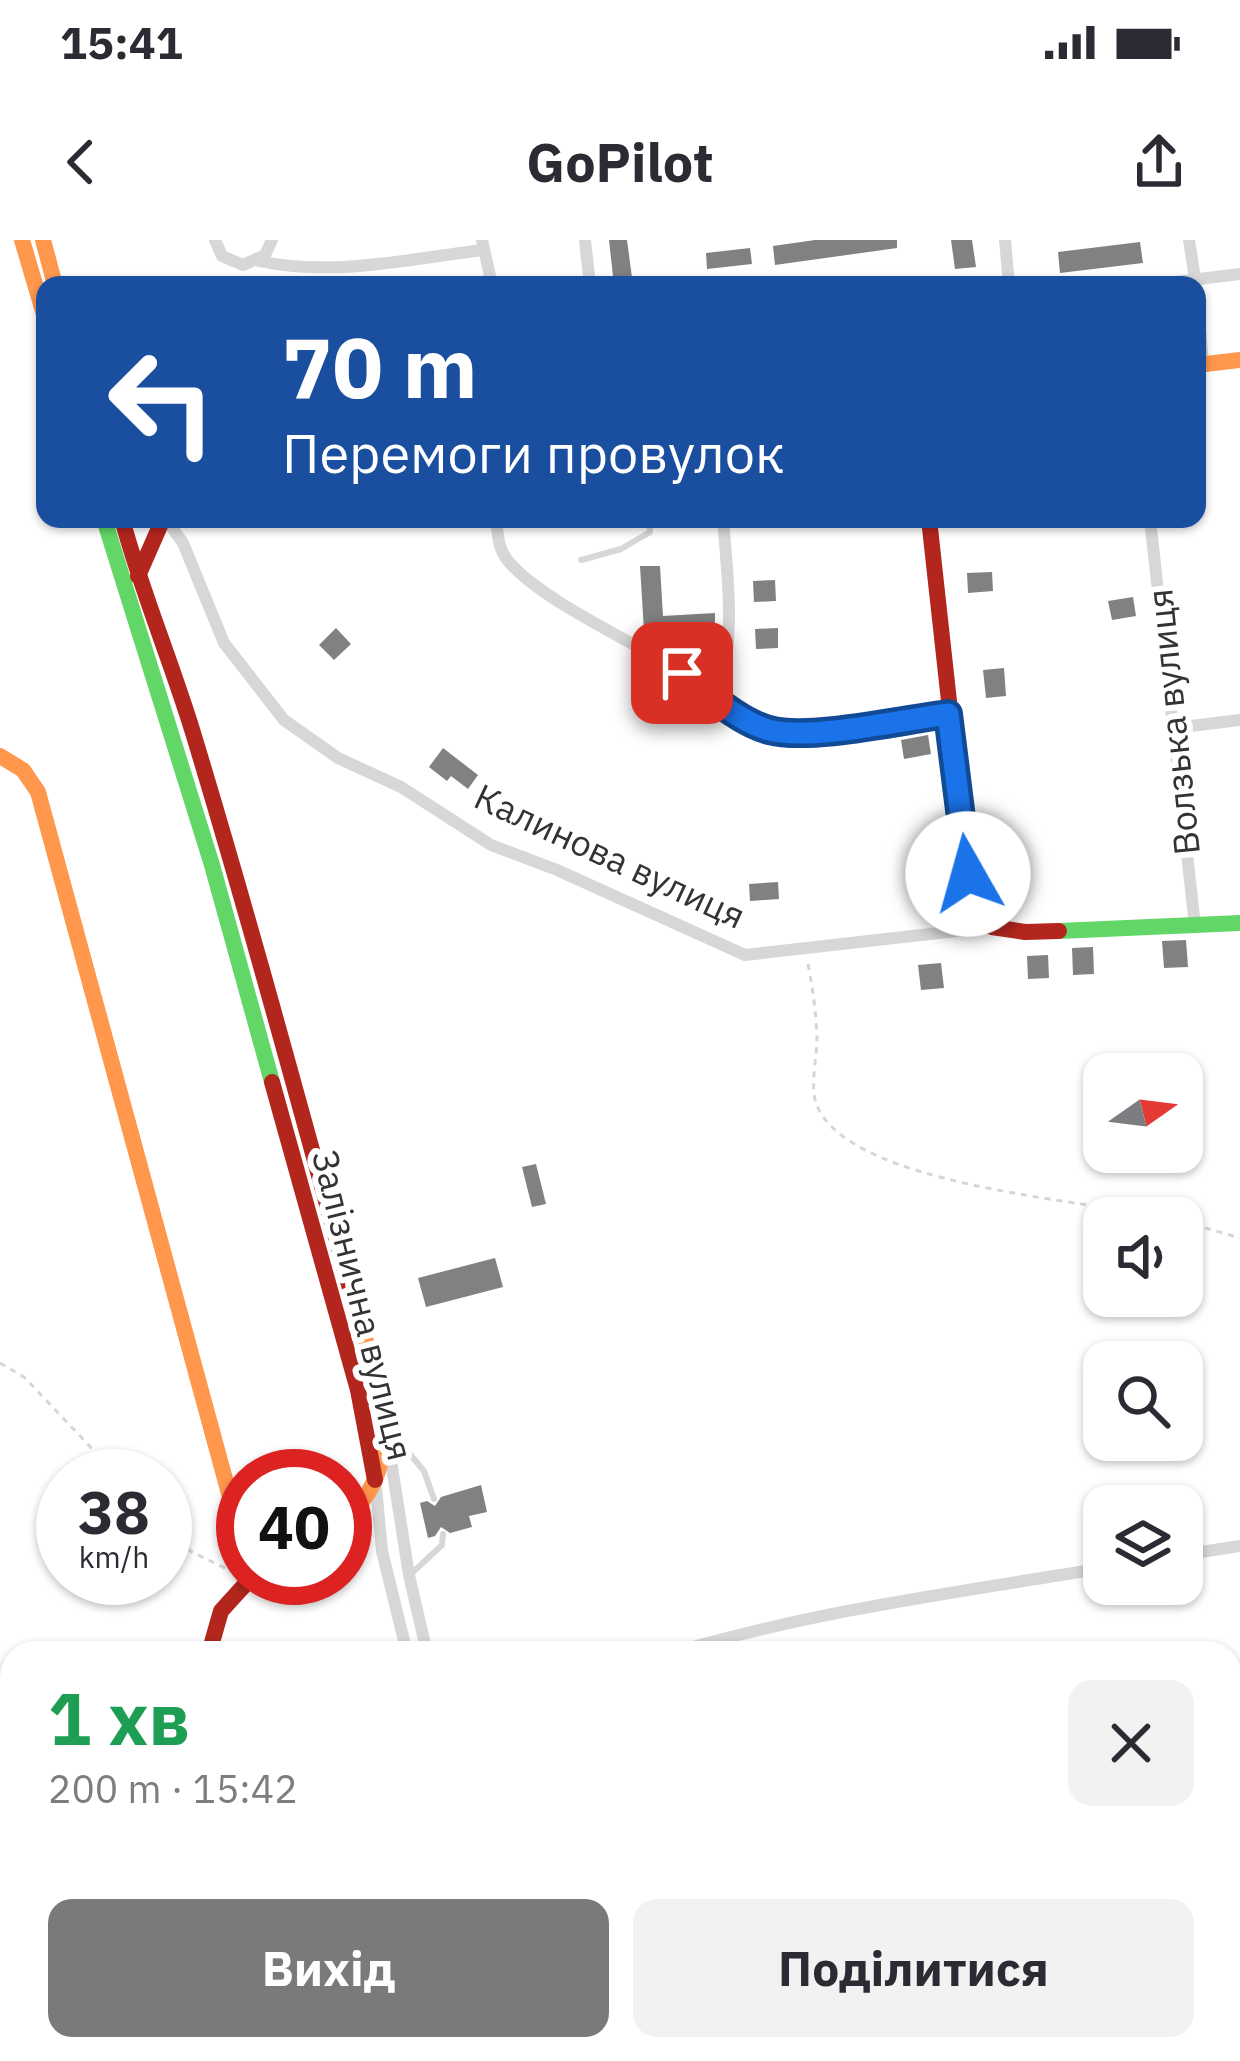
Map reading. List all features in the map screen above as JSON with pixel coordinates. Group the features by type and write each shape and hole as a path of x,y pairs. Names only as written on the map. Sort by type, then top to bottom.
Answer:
{"main road":[{"path":"22,240 36,287"},
{"path":"43,240 53,276"},
{"path":"1206,364 1240,360"},
{"name":"Залізнична вулиця","path":"107,528 212,865 358,1390 376,1487"},
{"name":"Залізнична вулиця","path":"124,528 177,678 234,868 386,1432 376,1487"},
{"path":"138,577 161,528"},
{"path":"929,528 968,874 992,927"},
{"path":"0,756 29,775 38,792 217,1449"},
{"name":"Калинова вулиця","path":"992,927 1025,932 1240,923"},
{"path":"372,1491 376,1487"},
{"path":"210,1641 211,1626 228,1605"}],"street":[{"path":"215,240 222,256 234,263 259,261 290,268 333,268 482,245 490,276"},
{"path":"259,261 272,240"},
{"path":"584,240 589,276"},
{"path":"1005,240 1008,276"},
{"path":"1189,240 1194,276"},
{"path":"1206,283 1240,274"},
{"name":"Калинова вулиця","path":"172,528 183,543 211,617 239,665 284,720 338,758 401,787 491,845 745,956 992,927"},
{"path":"497,528 508,562 540,588 682,673 757,725 803,732 948,714"},
{"path":"717,700 728,666 732,623 724,528"},
{"name":"Волзька вулиця","path":"1151,528 1195,926"},
{"path":"1174,728 1240,720"},
{"path":"386,1432 424,1641"},
{"path":"376,1487 382,1551 404,1641"},
{"path":"1203,1552 1240,1546"},
{"path":"712,1641 871,1604 1083,1571"}],"lane":[{"path":"581,560 621,549 650,528"},
{"path":"386,1432 424,1471 434,1499"},
{"path":"409,1575 442,1545 442,1534"}],"path":[{"path":"805,950 815,1002 814,1099 840,1132 874,1157 908,1169 1083,1204"},
{"path":"1203,1227 1240,1238"},
{"path":"0,1363 24,1377 92,1449"}],"building":[{"path":"609,240 627,240 632,276 613,276"},
{"path":"815,240 897,240 897,248 775,265 773,246"},
{"path":"951,240 972,240 976,267 955,269"},
{"path":"1140,242 1143,263 1060,273 1058,252"},
{"path":"750,248 752,264 707,269 706,253"},
{"path":"640,566 660,566 663,616 715,613 715,628 644,631"},
{"path":"992,572 993,591 968,593 967,573"},
{"path":"775,580 776,601 754,602 753,581"},
{"path":"1133,597 1136,616 1112,620 1108,601"},
{"path":"336,628 351,644 334,660 319,645"},
{"path":"778,628 778,648 756,649 755,629"},
{"path":"1004,668 1006,696 986,698 983,670"},
{"path":"928,735 931,754 904,759 901,740"},
{"path":"443,748 478,775 468,789 429,767"},
{"path":"778,882 779,899 750,901 749,884"},
{"path":"1186,940 1188,967 1164,968 1162,941"},
{"path":"1093,947 1094,974 1073,975 1072,948"},
{"path":"1048,955 1049,978 1028,979 1027,956"},
{"path":"941,963 944,988 921,990 918,965"},
{"path":"536,1164 546,1204 532,1207 522,1167"},
{"path":"495,1258 503,1287 426,1307 418,1278"},
{"path":"481,1485 487,1512 469,1516 472,1527 450,1533 441,1527 428,1538 420,1503 435,1506 441,1497"}],"traffic: fast":[{"path":"107,528 212,865 272,1082"},
{"path":"1059,931 1240,923"}],"traffic: slow":[{"path":"22,240 36,287"},
{"path":"43,240 53,276"},
{"path":"1206,364 1240,360"},
{"path":"0,756 23,770 38,792 217,1449"},
{"path":"351,1292 382,1411 384,1441 372,1484"}],"traffic: jam":[{"path":"125,528 215,805 351,1292"},
{"path":"138,576 159,528"},
{"path":"930,528 968,874 992,927 1059,931"},
{"path":"272,1082 358,1390 375,1480"},
{"path":"212,1641 226,1605"}],"route":[{"path":"682,673 717,700 774,731 803,732 948,714 968,874"}]}
